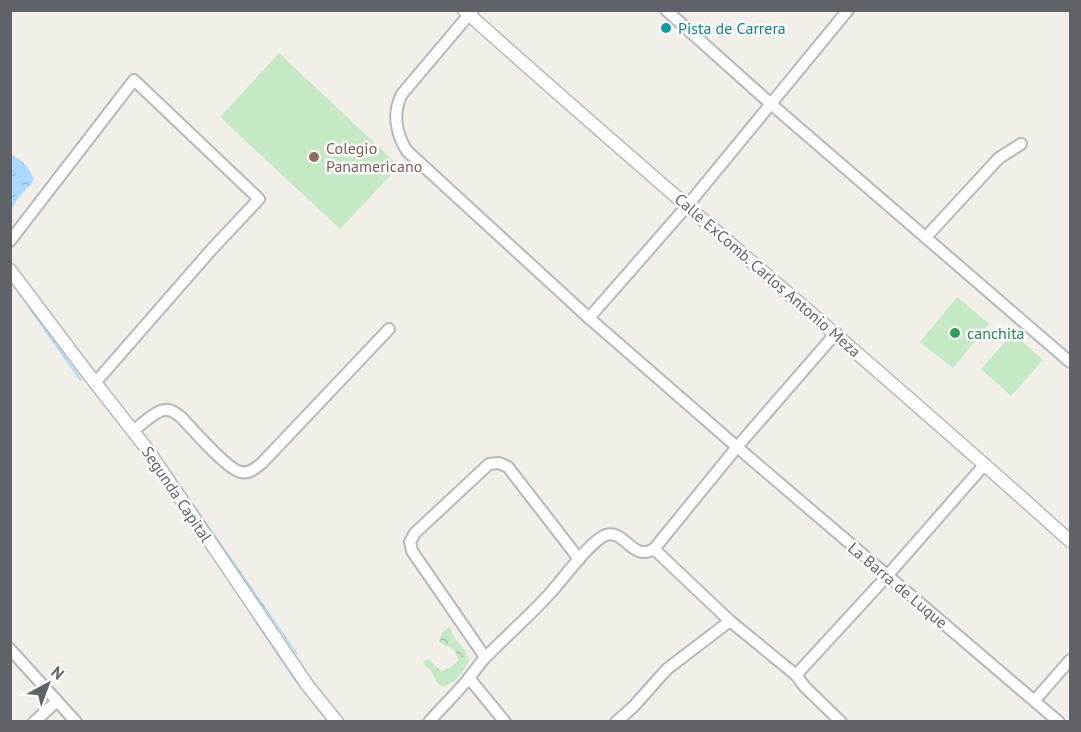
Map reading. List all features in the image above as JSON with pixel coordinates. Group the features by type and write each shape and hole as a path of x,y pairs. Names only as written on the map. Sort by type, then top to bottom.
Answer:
{"street":[{"path":"666,10 771,104 1071,362"},
{"path":"589,318 687,206 848,10"},
{"name":"Calle ExComb. Carlos Antonio Meza","path":"469,12 687,206 836,333 1071,540"},
{"name":"La Barra de Luque","path":"469,12 399,100 397,129 400,140 407,151 589,318 1059,722"},
{"path":"10,241 134,80 258,199 95,383"},
{"path":"926,237 999,158 1021,144"},
{"name":"Segunda Capital","path":"10,270 147,449 308,687 337,722"},
{"path":"133,431 159,411 166,409 182,418 236,471 243,473 251,471 262,463 389,329"},
{"path":"429,722 485,657 544,600 590,547 606,535 617,535 632,548 641,552 647,553 654,549 737,447 836,333"},
{"path":"485,657 412,551 410,542 415,533 489,464 499,463 508,467 579,559"},
{"path":"796,675 985,464"},
{"path":"654,549 730,621 796,675 833,719"},
{"path":"616,722 668,669 730,621"},
{"path":"10,649 76,722"},
{"path":"1035,700 1071,660"},
{"path":"469,678 505,722"},
{"path":"34,722 57,701"}],"green space":[{"path":"279,53 399,166 340,229 220,117"},
{"name":"canchita","path":"957,297 989,324 953,368 920,342"},
{"path":"1013,333 1043,360 1011,396 981,369"},
{"path":"449,627 466,651 469,660 458,677 442,687 423,662 427,659 442,671 451,667 458,660 454,650 439,642 442,633"}],"water":[{"path":"11,155 25,164 34,179 11,210"},
{"path":"11,281 82,380 80,381"},
{"path":"144,435 298,654 297,655"},
{"path":"250,612 318,708 317,709 291,676"}],"place":[{"name":"Pista de Carrera","path":"666,28"},
{"name":"Colegio Panamericano","path":"314,157"},
{"name":"canchita","path":"955,333"}]}
